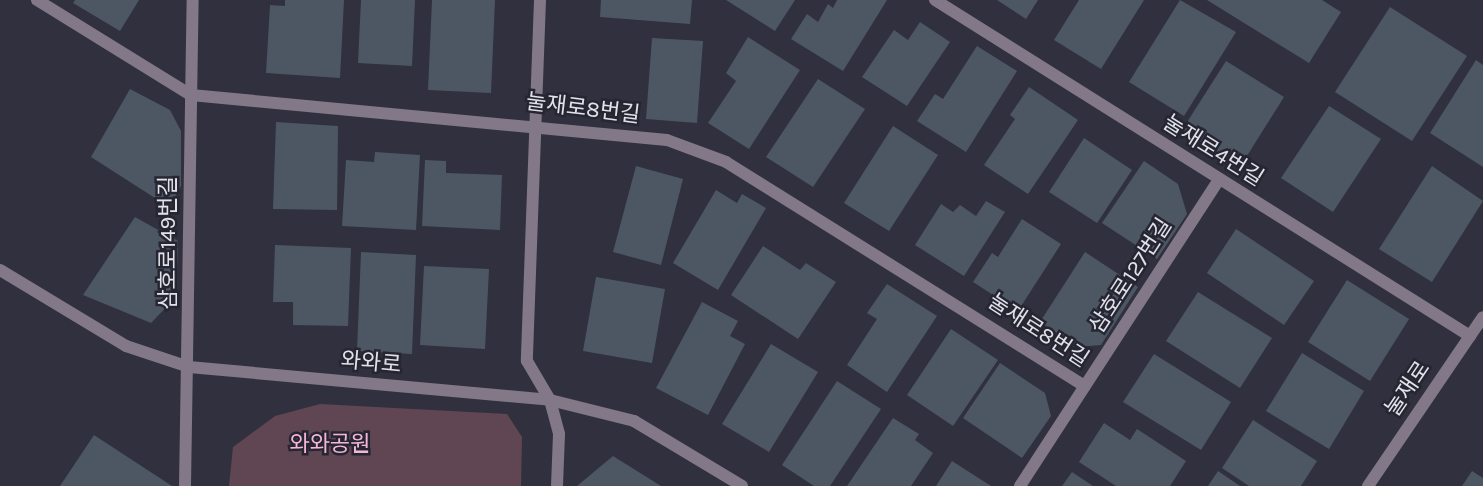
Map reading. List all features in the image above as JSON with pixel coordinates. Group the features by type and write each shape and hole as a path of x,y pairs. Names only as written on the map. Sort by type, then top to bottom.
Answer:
{"street":[{"name":"눌재로8번길","path":"37,0 191,95 537,124 667,140 726,162 1085,386"},
{"name":"삼호로149번길","path":"185,486 189,368 193,0"},
{"path":"540,0 527,361 550,400 559,434 557,486"},
{"name":"눌재로4번길","path":"935,0 1470,336"},
{"name":"삼호로127번길","path":"1020,486 1219,179"},
{"name":"와와로","path":"0,270 126,346 189,368 550,400 634,421 742,486"},
{"name":"눌재로","path":"1368,486 1483,316"}],"green space":[{"name":"와와공원","path":"320,404 507,414 522,437 521,486 229,486 233,447 275,416"}],"building":[{"path":"75,0 139,0 120,31 73,3"},
{"path":"285,0 344,0 340,78 266,73 270,5 285,6"},
{"path":"361,0 415,0 412,66 358,63"},
{"path":"432,0 495,0 491,93 428,90"},
{"path":"601,0 692,0 690,24 600,17"},
{"path":"726,0 795,0 775,31"},
{"path":"837,0 887,0 843,71 791,39 807,14 818,22 828,4 833,8"},
{"path":"997,0 1038,0 1026,19"},
{"path":"1079,0 1144,0 1101,69 1054,40"},
{"path":"1180,0 1236,32 1184,116 1129,82"},
{"path":"1207,0 1322,0 1341,12 1309,63"},
{"path":"1390,7 1467,56 1412,141 1335,92"},
{"path":"920,22 950,42 907,106 862,77 894,30 908,40"},
{"path":"748,37 800,70 749,149 708,123 736,81 726,73"},
{"path":"652,38 703,41 697,123 646,119"},
{"path":"977,46 1017,71 966,152 917,121 935,94 943,99"},
{"path":"1476,60 1483,65 1483,167 1430,133"},
{"path":"1226,61 1284,97 1240,167 1182,130"},
{"path":"818,79 865,109 813,187 766,157"},
{"path":"1029,87 1078,120 1028,194 984,165 1015,119 1010,115"},
{"path":"130,89 170,110 181,131 181,186 169,207 91,157"},
{"path":"1329,106 1381,139 1333,212 1281,178"},
{"path":"276,122 338,126 337,210 273,209"},
{"path":"893,126 938,155 889,231 844,203"},
{"path":"1084,138 1132,170 1097,223 1049,192"},
{"path":"375,152 420,155 416,230 342,226 346,160 374,162"},
{"path":"425,160 446,161 446,173 502,175 500,230 422,226"},
{"path":"1144,161 1178,184 1187,214 1157,259 1102,223"},
{"path":"636,166 683,179 661,265 613,252"},
{"path":"1432,166 1483,201 1432,282 1379,249"},
{"path":"716,190 737,203 742,194 766,208 718,290 673,263"},
{"path":"986,201 1005,212 964,276 915,245 941,204 953,212 960,205 976,216"},
{"path":"135,217 178,241 176,297 151,323 83,295"},
{"path":"1022,219 1061,244 1018,311 973,282 992,253 998,257"},
{"path":"1236,229 1314,281 1284,325 1207,273"},
{"path":"275,245 351,248 348,326 293,325 293,302 273,302"},
{"path":"763,246 800,270 806,263 836,282 798,339 731,295"},
{"path":"361,252 416,255 412,354 357,351"},
{"path":"1085,252 1138,287 1101,345 1078,347 1040,322"},
{"path":"424,266 489,269 485,349 420,345"},
{"path":"596,277 665,289 652,363 583,351"},
{"path":"1347,280 1409,319 1370,381 1308,342"},
{"path":"887,284 937,316 887,392 847,365 877,319 867,313"},
{"path":"1198,292 1272,338 1240,388 1166,341"},
{"path":"702,302 738,321 730,336 745,344 708,415 656,388"},
{"path":"951,329 998,360 953,426 907,395"},
{"path":"771,344 818,372 769,452 722,424"},
{"path":"1302,353 1364,391 1329,449 1266,411"},
{"path":"1154,354 1231,402 1201,450 1123,402"},
{"path":"1000,363 1045,393 1051,416 1022,458 963,418"},
{"path":"837,381 881,409 830,486 814,486 782,465"},
{"path":"893,418 919,434 915,440 933,453 911,486 847,486"},
{"path":"1253,420 1317,461 1301,486 1249,486 1222,468"},
{"path":"1104,423 1130,440 1137,429 1186,461 1170,486 1116,486 1079,462"},
{"path":"94,435 172,486 60,486"},
{"path":"613,456 661,486 577,486"},
{"path":"952,461 991,486 936,486"},
{"path":"1218,471 1240,486 1208,486"},
{"path":"1472,471 1483,478 1483,486 1462,486"},
{"path":"1072,472 1093,486 1062,486"}]}
